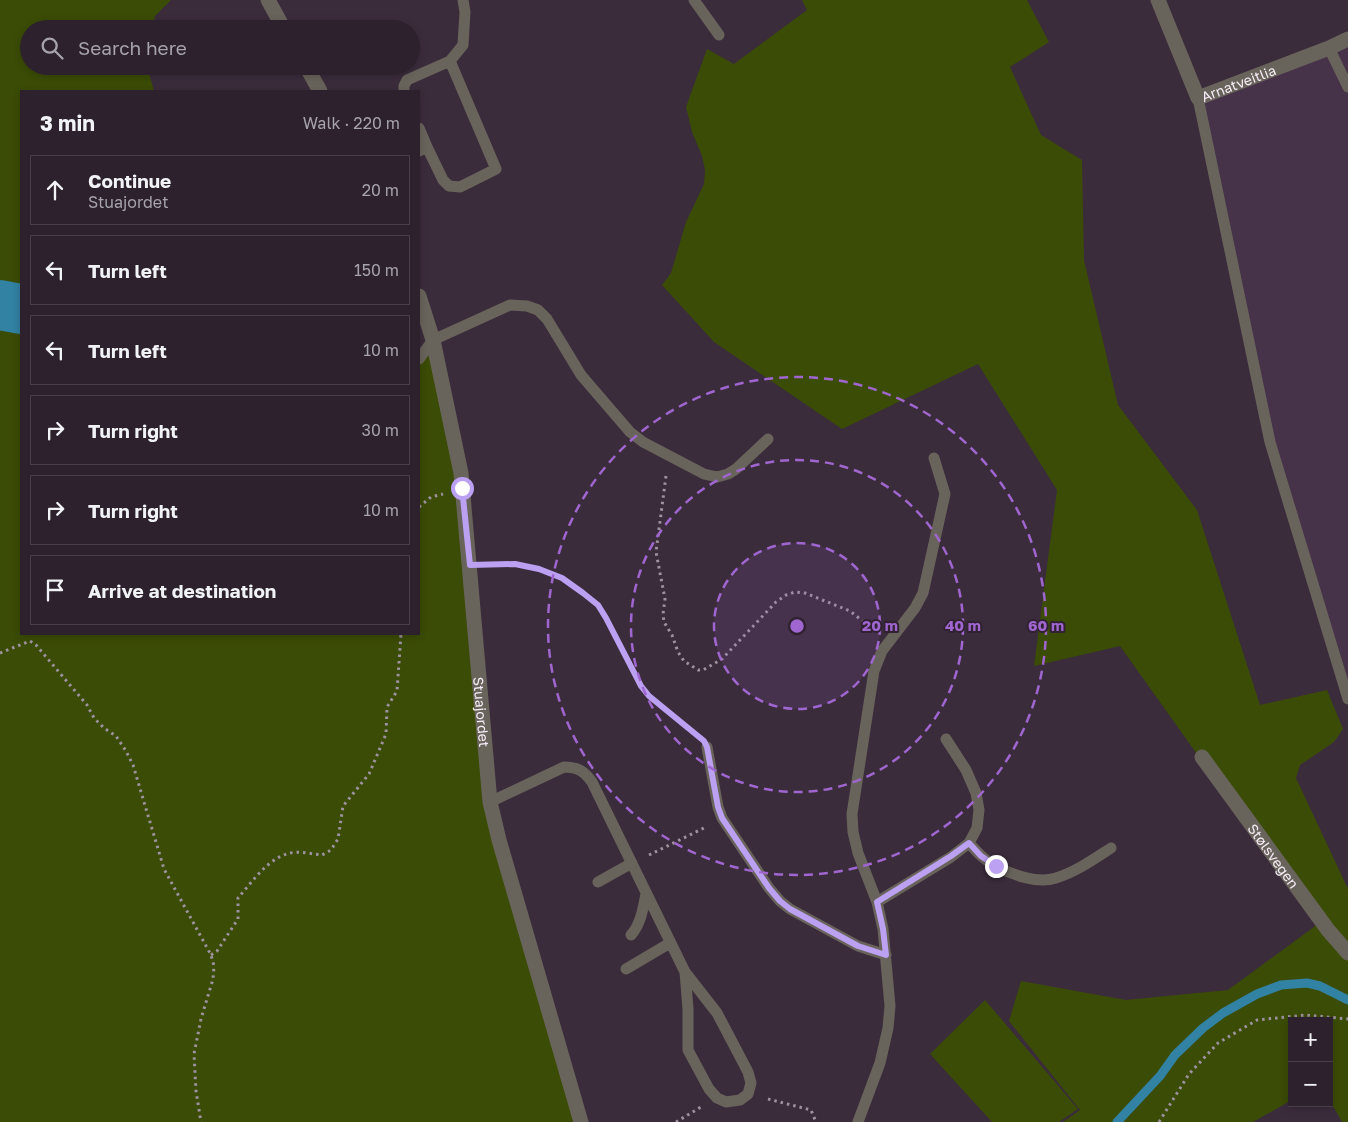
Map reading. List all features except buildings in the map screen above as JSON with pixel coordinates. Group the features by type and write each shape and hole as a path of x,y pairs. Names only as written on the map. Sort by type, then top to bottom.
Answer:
{"street":[{"path":"268,0 279,20"},
{"name":"Arnatveitlia","path":"1158,0 1198,98 1348,39"},
{"path":"311,75 319,90"},
{"name":"Stuajordet","path":"420,299 433,340 461,473 490,802 499,840 581,1122"},
{"name":"Stølsvegen","path":"1202,757 1328,930 1348,952"}],"lane":[{"path":"420,74 450,61 463,45 465,12 463,0"},
{"path":"694,0 719,35"},
{"path":"1329,48 1348,87"},
{"path":"420,133 423,149 449,186 460,187 496,170 450,61"},
{"path":"404,90 407,80 418,75"},
{"path":"1198,98 1270,442 1348,699"},
{"path":"420,358 433,340 510,305 526,306 538,310 547,318 581,375 630,432 643,442 704,474 718,477 736,470 768,439"},
{"path":"858,1122 880,1063 888,1028 890,1006 883,929 877,902 858,853 853,832 852,814 874,671 885,647 924,593 945,494 934,458"},
{"path":"877,902 969,843 977,828 979,810 976,794 966,770 946,739"},
{"path":"707,747 718,807 722,818 769,888 785,905 858,946 886,955"},
{"path":"490,802 564,767 575,767 585,773 592,782 685,972 717,1013 748,1072 751,1083 748,1094 740,1100 726,1102 717,1098 709,1088 688,1050 688,1009 685,972"},
{"path":"969,843 981,856 996,866 1019,875 1040,880 1055,879 1075,870 1111,848"},
{"path":"598,882 632,864"},
{"path":"631,935 637,929 646,894"},
{"path":"626,969 670,944"}],"path":[{"path":"668,455 656,552 665,600 664,622 684,661 698,670 703,670 713,665 722,659 776,602 794,592 806,592 850,611 877,633"},
{"path":"470,565 515,564 539,569 562,578 583,593 598,605 645,691 700,737 707,747"},
{"path":"211,955 217,951 238,919 238,898 274,860 290,853 304,852 322,856 331,850 338,839 343,806 369,774 386,734 387,706 397,691 401,635"},
{"path":"0,653 7,652 30,641 36,645 87,705 94,718 116,736 133,765 164,869 211,955 214,966 194,1054 196,1091 201,1122"},
{"path":"632,864 722,818"},
{"path":"1159,1122 1189,1074 1218,1043 1257,1020 1306,1015 1348,1019"},
{"path":"748,1094 811,1110 816,1122"},
{"path":"676,1122 717,1098"}],"shaded area":[{"path":"1348,39 1348,699 1270,442 1198,98"}],"green space":[{"path":"0,0 171,0 155,16 154,20 20,20 20,75 150,75 154,90 20,90 20,635 420,635 420,363 433,340 461,473 490,802 581,1122 0,1122"},
{"path":"802,0 1027,0 1049,42 1010,67 1041,135 1082,160 1084,260 1118,405 1197,510 1260,705 1327,690 1343,729 1334,742 1300,765 1296,778 1348,889 1348,1122 1342,1122 1333,1106 1333,1017 1288,1017 1288,1102 1253,1122 1063,1122 1080,1110 1009,1021 1021,981 1126,1000 1228,990 1318,924 1120,646 1034,666 1057,490 978,364 842,429 714,342 662,285 671,273 686,222 704,184 705,170 702,156 692,132 686,107 707,49 734,64 807,10"},
{"path":"985,1000 1078,1109 1059,1122 992,1122 930,1054"}],"waterway":[{"path":"0,305 20,309"},
{"path":"1117,1122 1160,1076 1175,1055 1203,1028 1223,1013 1257,994 1281,985 1307,983 1320,986 1348,1000"}],"route":[{"path":"462,488 470,565 515,564 539,569 562,578 598,605 641,686 649,696 704,741 707,747 718,807 722,818 769,888 790,909 858,946 886,955 877,902 969,843 981,856 996,866"}]}
